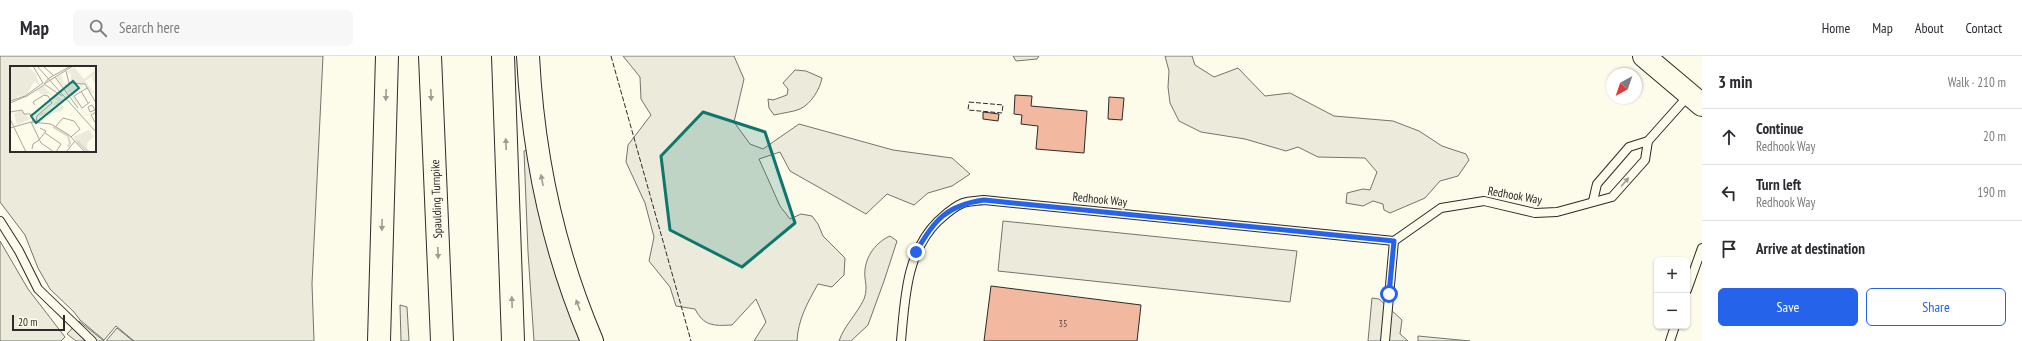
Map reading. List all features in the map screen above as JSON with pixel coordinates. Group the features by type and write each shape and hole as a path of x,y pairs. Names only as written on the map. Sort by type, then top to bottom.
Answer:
{"main road":[{"path":"379,341 387,56"},
{"name":"Spaulding Turnpike","path":"430,56 442,341"},
{"path":"503,56 513,341"},
{"path":"528,56 531,103 541,173 549,214 562,262 592,341"},
{"path":"1644,56 1695,100"}],"lane":[{"path":"1593,201 1597,184 1630,147 1648,141 1695,100"},
{"name":"Redhook Way","path":"901,341 907,285 916,252 927,232 949,211 964,202 984,200 1394,241 1441,208 1484,201 1536,213 1557,212 1577,208 1593,201 1612,197 1645,160 1648,141"},
{"path":"0,221 19,251 38,289 92,341"},
{"path":"1385,341 1394,241"},
{"path":"1690,282 1702,248"},
{"path":"1670,341 1674,329"}],"highlighted area":[{"path":"703,112 765,132 795,223 742,267 670,230 661,156"}],"shaded area":[{"path":"0,56 323,56 312,284 314,341 134,341 116,326 104,340 80,320 74,312 50,289 38,268 25,235 0,202"},
{"path":"623,56 734,56 744,79 734,122 750,144 763,149 799,124 893,150 952,158 970,174 952,186 928,193 914,205 887,194 866,214 790,171 780,152 759,159 780,206 790,219 801,214 812,216 818,224 823,236 845,258 844,275 832,287 818,284 801,318 797,341 754,341 766,322 756,299 732,325 710,324 698,315 695,309 676,306 670,287 649,261 654,237 645,203 626,162 628,145 651,115 641,99 640,77"},
{"path":"1013,56 1039,56 1037,59 1016,61"},
{"path":"1165,56 1192,56 1195,65 1214,77 1238,68 1265,96 1290,93 1334,116 1393,121 1419,131 1442,146 1466,154 1469,160 1458,176 1440,181 1425,198 1390,213 1384,210 1383,204 1373,201 1363,206 1346,203 1347,193 1363,189 1370,190 1377,172 1365,158 1318,157 1298,147 1286,151 1245,139 1201,132 1179,121 1170,103 1168,87 1169,71"},
{"path":"795,70 806,71 822,78 819,87 808,104 804,107 794,111 774,115 769,108 768,99 773,100 787,95 788,89 783,83"},
{"path":"531,149 586,341 534,341 528,252 524,151"},
{"path":"1003,221 1297,251 1290,302 998,271"},
{"path":"890,236 897,241 868,325 851,341 839,341 844,330 864,299 866,293 865,271 868,259 879,243"},
{"path":"0,241 28,289 65,337 61,341 0,341"},
{"path":"1372,298 1379,299 1402,320 1400,334 1408,341 1368,341"},
{"path":"400,305 407,307 409,341 401,341"},
{"path":"79,321 104,341 76,341 67,334"},
{"path":"117,328 133,341 106,341"},
{"path":"1418,336 1470,341 1418,341"}],"building":[{"path":"1015,95 1032,96 1031,106 1087,111 1084,153 1036,149 1038,126 1021,124 1022,115 1014,114"},
{"path":"1109,97 1124,98 1122,120 1108,119"},
{"path":"983,112 999,114 998,121 983,119"},
{"path":"991,286 1141,305 1137,341 984,341"}],"fence":[{"path":"611,56 691,341"},
{"path":"969,102 1003,105 1002,113 968,110 969,102"}],"route":[{"path":"916,252 927,232 949,211 964,202 984,200 1394,241 1389,294"}]}
